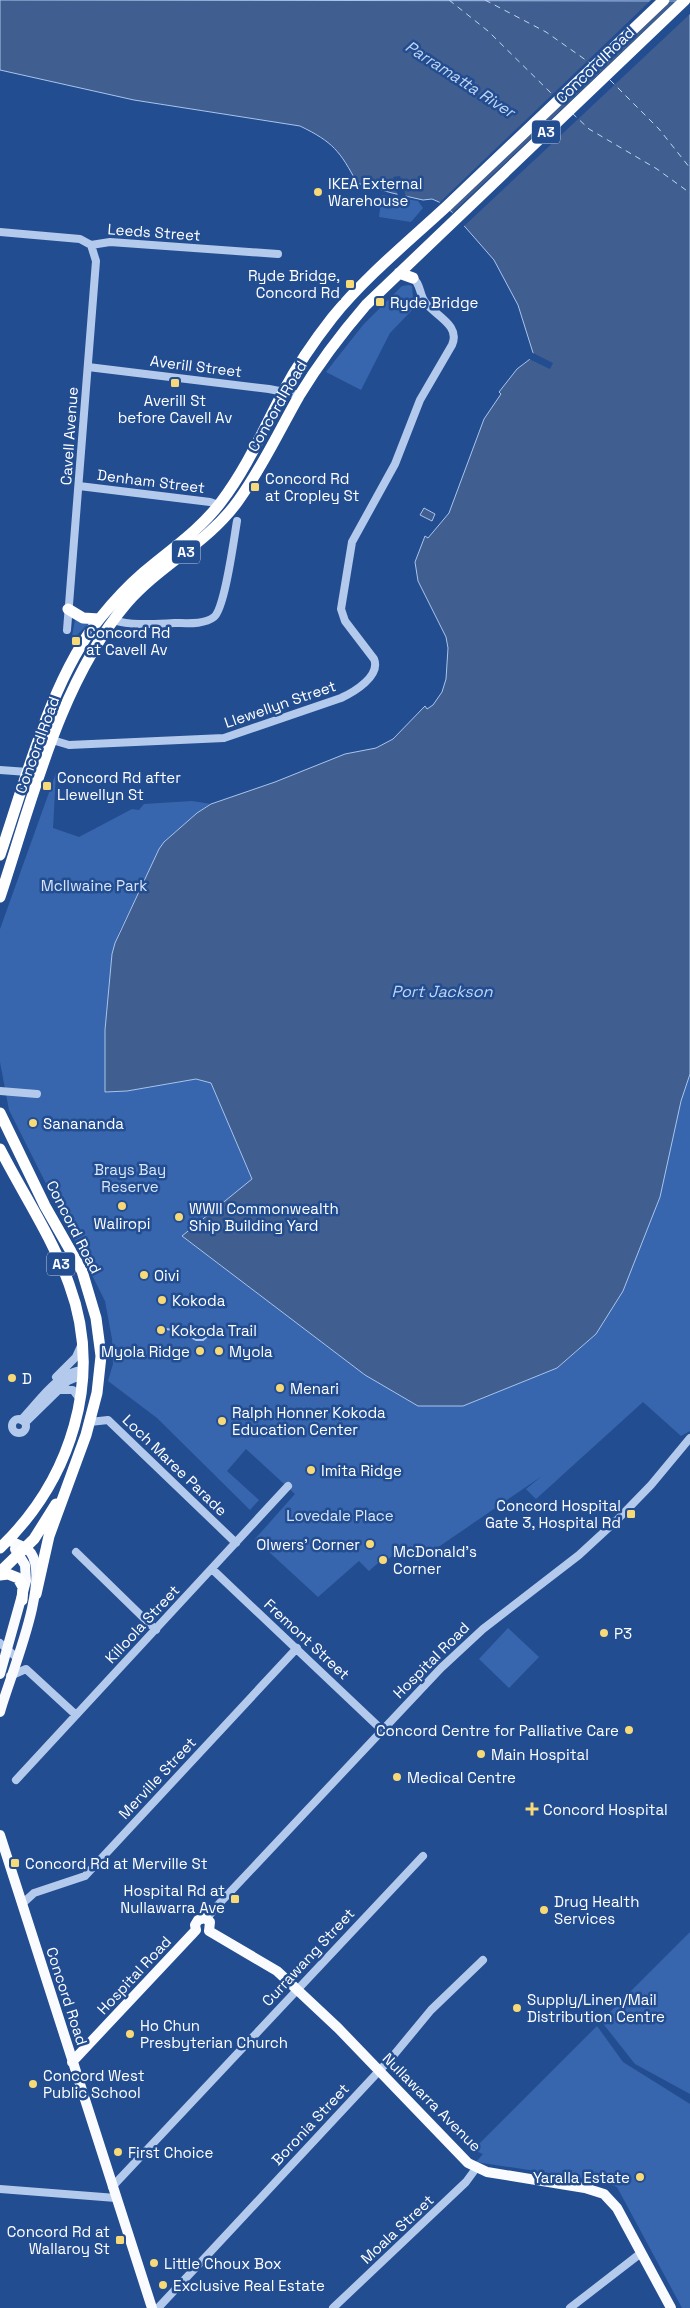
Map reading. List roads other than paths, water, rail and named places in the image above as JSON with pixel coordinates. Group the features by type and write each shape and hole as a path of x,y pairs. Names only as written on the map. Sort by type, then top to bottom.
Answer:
{"highway":[{"name":"Concord Road","path":"0,855 40,736 63,680 99,619 141,574 184,540 219,505 243,471 284,391 313,343 334,316 383,265 664,0"},
{"name":"Concord Road","path":"0,896 53,741 82,671 113,620 138,592 205,536 234,506 255,475 300,395 334,342 366,305 685,0"},
{"path":"399,273 413,278"},
{"path":"234,506 237,521"},
{"path":"68,609 83,618 99,619"},
{"name":"Concord Road","path":"0,1113 16,1148 73,1254 86,1284 98,1326 101,1356 99,1377 90,1422 72,1477"},
{"name":"Concord Road","path":"0,1149 62,1267 76,1308 82,1341 83,1374 81,1401 74,1430 62,1460 38,1503 4,1544"},
{"path":"83,1374 99,1377"},
{"path":"36,1594 49,1536 72,1477"},
{"name":"A3","path":"0,1574 23,1551 43,1526 72,1477"},
{"path":"0,1574 11,1574 18,1578 23,1587 22,1600"}],"main road":[{"name":"Concord Road","path":"4,1544 23,1551"},
{"path":"0,1712 5,1675 4,1646 22,1600 26,1575 23,1551 31,1553 35,1563 36,1594 16,1657 5,1675"},
{"name":"Concord Road","path":"0,1835 152,2308"},
{"path":"202,1918 207,1919 211,1924 209,1931 203,1934 196,1930 195,1925 202,1918"},
{"name":"Hospital Road","path":"72,2062 196,1930"},
{"name":"Nullawarra Avenue","path":"209,1931 277,1971 379,2070 458,2153 477,2167 487,2172 585,2188 604,2194 613,2203 671,2308"}],"street":[{"name":"Leeds Street","path":"0,232 80,240 91,245 110,242 278,254"},
{"name":"Cavell Avenue","path":"67,630 80,486 96,257 91,245"},
{"name":"Llewellyn Street","path":"40,736 69,745 224,738 341,698 370,677 375,670 375,662 345,621 341,609 352,542 395,464 420,400 452,345 454,337 451,327 426,302 419,284 413,278"},
{"name":"Averill Street","path":"88,368 284,391 300,395"},
{"name":"Denham Street","path":"80,486 210,502 219,505"},
{"path":"113,620 135,625 198,622 213,618 218,613 223,598 237,521"},
{"path":"0,770 28,772"},
{"path":"0,1091 37,1094"},
{"path":"39,1401 50,1383 78,1354 82,1341"},
{"path":"72,1371 83,1374 72,1379 23,1421 39,1401 63,1377 72,1371"},
{"path":"59,1390 73,1390 81,1401"},
{"name":"Loch Maree Parade","path":"90,1422 108,1420 236,1543"},
{"name":"Hospital Road","path":"207,1919 382,1730 464,1646 579,1555 651,1485 690,1438"},
{"name":"Killoola Street","path":"16,1780 288,1486"},
{"path":"76,1552 156,1630"},
{"name":"Fremont Street","path":"212,1569 382,1730"},
{"path":"4,1646 16,1657"},
{"name":"Merville Street","path":"22,1904 34,1892 85,1876 297,1648"},
{"path":"5,1675 26,1669 76,1716"},
{"name":"Currawang Street","path":"112,2187 423,1856"},
{"name":"Boronia Street","path":"158,2308 379,2070 431,2010 483,1960"},
{"name":"Moala Street","path":"333,2308 466,2182 477,2167"},
{"path":"0,2190 116,2198"},
{"path":"570,2308 642,2253"}],"water":[{"name":"Port Jackson","path":"0,0 690,1 690,1074 681,1101 660,1197 623,1291 596,1334 557,1368 463,1406 418,1406 365,1375 182,1236 252,1179 211,1083 196,1079 127,1091 105,1092 105,1030 112,954 115,943 164,842 197,813 211,804 275,782 345,754 376,748 393,739 425,706 427,709 433,705 442,692 446,679 448,648 446,637 418,581 415,562 425,536 428,538 449,513 484,419 501,394 499,392 517,369 534,356 518,305 494,260 452,212 432,199 423,200 357,183 346,163 334,148 320,137 300,126 134,100 0,70"},
{"path":"424,508 435,514 432,521 420,515"}],"waterway":[{"path":"166,1329 180,1331 196,1340 203,1340 217,1328"}],"place":[{"name":"IKEA External Warehouse","path":"318,192"},
{"name":"Ryde Bridge, Concord Rd","path":"350,284"},
{"name":"Ryde Bridge","path":"380,302"},
{"name":"Averill St before Cavell Av","path":"175,383"},
{"name":"Concord Rd at Cropley St","path":"255,487"},
{"name":"Concord Rd at Cavell Av","path":"76,641"},
{"name":"Concord Rd after Llewellyn St","path":"47,786"},
{"name":"Sanananda","path":"33,1123"},
{"name":"Waliropi","path":"122,1206"},
{"name":"WWII Commonwealth Ship Building Yard","path":"179,1217"},
{"name":"Oivi","path":"144,1275"},
{"name":"Kokoda","path":"162,1300"},
{"name":"Kokoda Trail","path":"161,1330"},
{"name":"Myola Ridge","path":"200,1351"},
{"name":"Myola","path":"219,1351"},
{"name":"D","path":"12,1378"},
{"name":"Menari","path":"280,1388"},
{"name":"Ralph Honner Kokoda Education Center","path":"222,1421"},
{"name":"Imita Ridge","path":"311,1470"},
{"name":"Concord Hospital Gate 3, Hospital Rd","path":"631,1514"},
{"name":"OIwers' Corner","path":"370,1544"},
{"name":"McDonald's Corner","path":"383,1560"},
{"name":"P3","path":"604,1633"},
{"name":"Concord Centre for Palliative Care","path":"629,1730"},
{"name":"Main Hospital","path":"481,1754"},
{"name":"Medical Centre","path":"397,1777"},
{"name":"Concord Hospital","path":"532,1809"},
{"name":"Concord Rd at Merville St","path":"15,1863"},
{"name":"Hospital Rd at Nullawarra Ave","path":"235,1899"},
{"name":"Drug Health Services","path":"544,1910"},
{"name":"Supply/Linen/Mail Distribution Centre","path":"517,2008"},
{"name":"Ho Chun Presbyterian Church","path":"130,2034"},
{"name":"Concord West Public School","path":"33,2084"},
{"name":"First Choice","path":"118,2152"},
{"name":"Yaralla Estate","path":"640,2177"},
{"name":"Concord Rd at Wallaroy St","path":"120,2240"},
{"name":"Little Choux Box","path":"154,2263"},
{"name":"Exclusive Real Estate","path":"163,2285"}],"water label":[{"name":"Parramatta River","path":"460,79"}],"park label":[{"name":"McIlwaine Park","path":"94,885"},
{"name":"Brays Bay Reserve","path":"130,1178"},
{"name":"Lovedale Place","path":"340,1515"}]}
